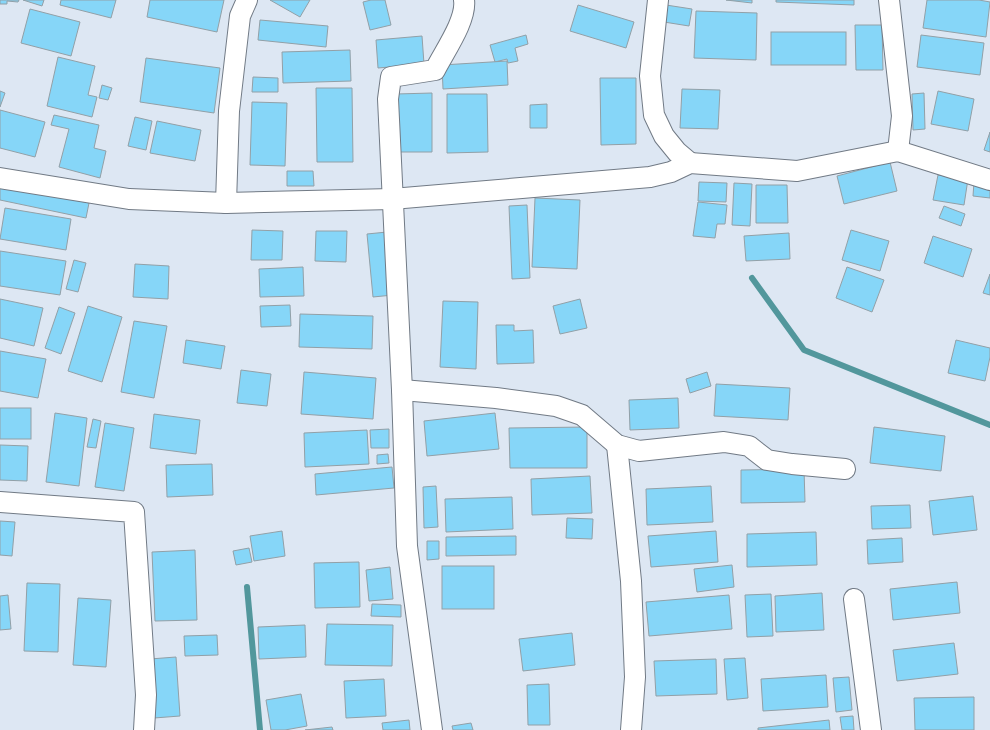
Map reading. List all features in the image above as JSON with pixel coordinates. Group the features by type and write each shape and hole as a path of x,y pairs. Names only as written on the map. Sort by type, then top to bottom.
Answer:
{"street":[{"path":"226,203 229,111 240,16 247,0"},
{"path":"432,730 407,546 402,390 388,99 391,77 434,70 455,34 465,7 464,0"},
{"path":"658,0 650,76 654,115 664,136 677,152 690,163"},
{"path":"889,0 902,116 898,151"},
{"path":"0,178 129,199 226,203 392,199 650,176 671,172 690,163 797,171 898,151 990,180"},
{"path":"402,390 496,398 556,406 582,415 617,445 639,451 724,442 749,446 767,460 846,470"},
{"path":"617,445 632,590 635,677 631,730"},
{"path":"0,502 134,512 146,694 144,730"},
{"path":"854,599 871,730"}],"building":[{"path":"0,0 19,0 18,2 7,1 7,4 0,4"},
{"path":"23,0 44,0 42,6"},
{"path":"61,0 116,0 111,18 60,5"},
{"path":"150,0 224,0 217,32 147,17"},
{"path":"270,0 310,0 300,17"},
{"path":"385,0 391,25 370,30 363,2"},
{"path":"726,0 752,0 752,3"},
{"path":"776,0 854,0 854,5 776,2"},
{"path":"927,0 979,0 990,2 986,37 923,28"},
{"path":"578,5 634,22 626,48 570,31"},
{"path":"666,5 692,9 689,26 664,22"},
{"path":"30,9 80,22 71,56 21,43"},
{"path":"696,11 757,13 756,60 694,58"},
{"path":"260,20 328,26 326,47 258,40"},
{"path":"855,25 882,25 883,70 856,70"},
{"path":"771,32 846,32 846,65 771,65"},
{"path":"526,35 528,44 515,48 518,61 508,63 507,59 495,62 490,45"},
{"path":"921,35 984,43 980,75 917,67"},
{"path":"422,36 424,64 378,68 376,40"},
{"path":"350,50 351,81 283,83 282,52"},
{"path":"58,57 95,66 88,95 97,97 92,117 47,106"},
{"path":"146,58 220,68 214,113 140,102"},
{"path":"507,61 508,85 443,89 442,65"},
{"path":"253,77 278,78 278,92 252,92"},
{"path":"600,78 636,78 636,144 601,145"},
{"path":"102,85 112,88 108,100 99,98"},
{"path":"316,88 352,88 353,162 317,162"},
{"path":"682,89 720,90 718,129 680,128"},
{"path":"0,91 5,93 0,107"},
{"path":"938,91 974,99 968,131 931,124"},
{"path":"432,93 432,152 396,152 396,94"},
{"path":"924,93 925,129 913,130 912,94"},
{"path":"447,94 487,94 488,152 447,153"},
{"path":"252,102 287,103 285,166 250,165"},
{"path":"547,104 547,128 530,128 530,105"},
{"path":"0,110 45,122 35,157 0,148"},
{"path":"54,115 99,125 94,148 106,151 100,178 59,167 69,129 51,125"},
{"path":"135,117 152,121 146,150 128,146"},
{"path":"157,121 201,130 195,161 150,153"},
{"path":"990,132 990,152 984,150"},
{"path":"890,162 897,191 844,204 837,176"},
{"path":"287,171 313,171 314,186 287,186"},
{"path":"938,175 968,179 964,205 933,200"},
{"path":"699,182 727,183 726,202 698,201"},
{"path":"974,182 990,185 990,198 973,196"},
{"path":"734,183 752,184 750,226 732,225"},
{"path":"0,184 89,203 86,218 0,200"},
{"path":"756,185 787,185 788,223 756,223"},
{"path":"535,198 580,200 577,269 532,267"},
{"path":"698,202 727,205 725,224 717,224 715,238 693,236"},
{"path":"527,205 530,278 512,279 509,206"},
{"path":"944,206 965,214 961,226 939,218"},
{"path":"5,208 71,219 66,250 0,239"},
{"path":"252,230 283,231 282,260 251,260"},
{"path":"851,230 889,241 880,271 842,260"},
{"path":"316,231 347,231 346,262 315,261"},
{"path":"387,232 393,295 373,297 367,234"},
{"path":"789,233 790,259 746,261 744,236"},
{"path":"933,236 972,249 963,277 924,263"},
{"path":"0,251 66,261 60,295 0,286"},
{"path":"74,260 86,263 78,292 66,289"},
{"path":"135,264 169,266 168,299 133,297"},
{"path":"303,267 304,296 260,297 259,269"},
{"path":"847,267 884,280 872,312 836,298"},
{"path":"990,274 990,295 983,293"},
{"path":"0,299 43,308 34,346 0,338"},
{"path":"580,299 587,328 560,334 553,306"},
{"path":"443,301 478,302 476,369 440,367"},
{"path":"290,305 291,326 261,327 260,306"},
{"path":"88,306 122,317 102,382 68,371"},
{"path":"59,307 75,313 61,354 45,348"},
{"path":"300,314 373,316 372,349 299,347"},
{"path":"134,321 167,326 154,398 121,392"},
{"path":"496,325 514,325 514,331 533,330 534,363 497,364"},
{"path":"186,340 225,346 221,369 183,363"},
{"path":"956,340 990,348 985,381 948,373"},
{"path":"0,351 46,359 38,398 0,391"},
{"path":"241,370 271,374 267,406 237,403"},
{"path":"304,372 376,378 373,419 301,414"},
{"path":"707,372 711,386 690,393 686,379"},
{"path":"716,384 790,388 788,420 714,416"},
{"path":"678,398 679,428 630,430 629,400"},
{"path":"0,408 31,408 31,439 0,439"},
{"path":"55,413 87,418 79,486 46,482"},
{"path":"495,413 499,449 427,456 424,421"},
{"path":"154,414 200,420 196,454 150,448"},
{"path":"93,419 101,421 96,448 87,447"},
{"path":"105,423 134,428 124,491 95,487"},
{"path":"587,427 587,468 510,468 509,428"},
{"path":"874,427 945,436 941,471 870,463"},
{"path":"389,429 389,448 371,448 370,430"},
{"path":"367,430 369,464 305,467 304,433"},
{"path":"0,445 28,446 27,481 0,480"},
{"path":"388,454 389,463 377,464 377,455"},
{"path":"212,464 213,495 167,497 166,465"},
{"path":"392,467 394,488 316,495 315,474"},
{"path":"804,469 805,502 741,503 741,470"},
{"path":"590,476 592,513 532,515 531,479"},
{"path":"436,486 438,527 424,528 423,487"},
{"path":"711,486 713,522 647,525 646,489"},
{"path":"973,496 977,530 933,535 929,501"},
{"path":"512,497 513,529 446,532 445,499"},
{"path":"910,505 911,528 872,529 871,506"},
{"path":"567,518 593,519 592,539 566,538"},
{"path":"0,521 15,522 12,556 0,555"},
{"path":"282,531 285,556 254,561 250,536"},
{"path":"716,531 718,562 651,567 648,536"},
{"path":"816,532 817,565 747,567 747,534"},
{"path":"516,536 516,555 446,556 446,537"},
{"path":"902,538 903,562 868,564 867,540"},
{"path":"427,541 439,541 439,559 427,560"},
{"path":"249,548 252,562 236,565 233,551"},
{"path":"195,550 197,620 155,621 152,552"},
{"path":"359,562 360,607 315,608 314,563"},
{"path":"732,565 734,587 697,592 694,569"},
{"path":"442,566 494,566 494,609 442,609"},
{"path":"390,567 393,599 369,601 366,570"},
{"path":"957,582 960,613 893,620 890,589"},
{"path":"27,583 60,584 58,652 24,651"},
{"path":"822,593 824,630 776,632 775,596"},
{"path":"771,594 773,636 747,637 745,595"},
{"path":"8,595 11,629 0,630 0,596"},
{"path":"729,595 732,629 649,636 646,602"},
{"path":"78,598 111,600 106,667 73,665"},
{"path":"372,604 401,605 401,617 371,616"},
{"path":"327,624 393,625 392,666 325,665"},
{"path":"305,625 306,657 259,659 258,627"},
{"path":"572,633 575,665 523,671 519,639"},
{"path":"217,635 218,655 185,656 184,636"},
{"path":"954,643 958,674 897,681 893,650"},
{"path":"176,657 180,716 154,718 150,659"},
{"path":"745,658 748,698 727,700 724,659"},
{"path":"716,659 717,694 656,696 654,661"},
{"path":"826,675 828,707 763,711 761,679"},
{"path":"849,677 852,710 836,712 833,678"},
{"path":"384,679 386,716 346,718 344,681"},
{"path":"549,684 550,725 528,725 527,685"},
{"path":"301,694 307,726 285,730 271,730 266,700"},
{"path":"974,697 974,730 915,730 914,698"},
{"path":"853,716 854,730 842,730 840,717"},
{"path":"409,720 410,730 383,730 382,723"},
{"path":"829,720 830,730 758,730 758,728"},
{"path":"471,723 473,730 453,730 452,726"},
{"path":"332,727 333,730 305,730"}],"waterway":[{"path":"752,278 804,350 990,425"},
{"path":"247,587 260,730"}]}
